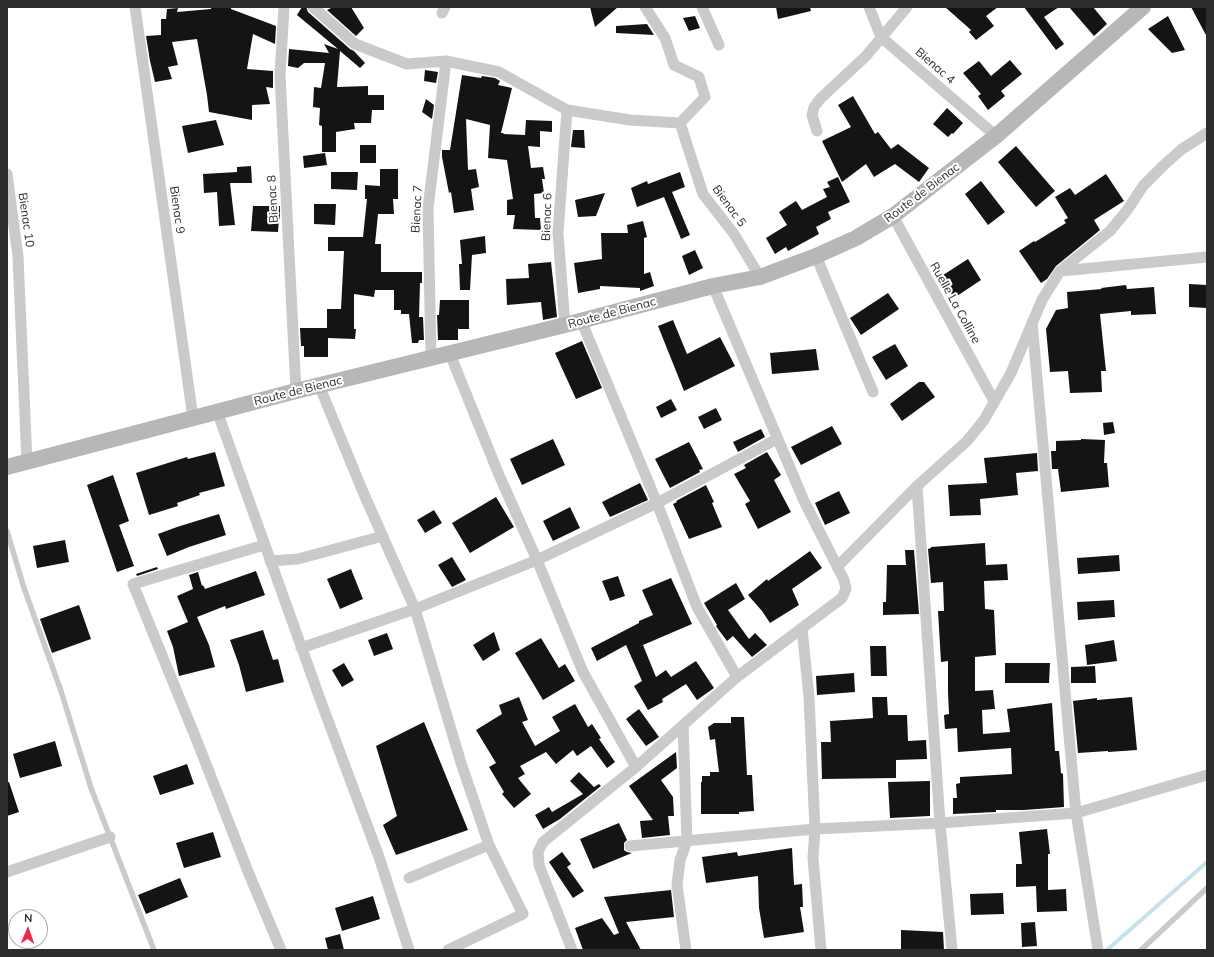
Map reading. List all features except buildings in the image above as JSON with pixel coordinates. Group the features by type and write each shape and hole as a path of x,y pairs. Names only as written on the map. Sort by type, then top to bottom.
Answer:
{"main road":[{"name":"Route de Bienac","path":"7,467 319,385 565,326 581,320 713,286 760,277 816,256 856,238 893,216 996,136 1143,7"}],"street":[{"name":"Bienac 9","path":"135,7 193,418"},
{"name":"Bienac 8","path":"284,7 280,74 296,391"},
{"path":"313,7 355,44 407,64 446,61 499,72 567,110 630,120 680,123 706,97 699,77 674,65 665,38 645,7"},
{"path":"702,7 719,45"},
{"name":"Bienac 4","path":"869,7 881,37 996,136"},
{"path":"817,131 812,115 814,107 820,99 866,56 907,7"},
{"name":"Bienac 7","path":"430,358 428,208 446,61"},
{"name":"Bienac 6","path":"565,326 558,233 567,110"},
{"name":"Bienac 5","path":"680,123 703,194 734,234 760,277"},
{"path":"837,567 916,486 967,441 984,420 1011,373 1042,300 1060,271 1110,231 1128,209 1143,186 1164,165 1182,149 1207,133"},
{"name":"Bienac 10","path":"7,174 18,257 27,462"},
{"name":"Ruelle La Colline","path":"893,216 994,401"},
{"path":"816,256 873,392"},
{"path":"1060,271 1207,257"},
{"path":"572,950 539,865 538,852 543,842 636,767 737,677 842,598 846,589 844,580 804,501 713,286"},
{"path":"581,320 657,503 697,607 737,677"},
{"path":"1032,322 1076,813 1098,950"},
{"path":"450,354 499,475 537,560 583,672 636,767"},
{"path":"319,385 363,492 415,609 461,763 489,844 523,914 448,950"},
{"path":"217,411 301,648 378,857 409,950"},
{"path":"301,648 415,609 537,560 657,503 778,439"},
{"path":"916,486 940,823 952,950"},
{"path":"270,561 298,559 383,536"},
{"path":"264,545 133,584 281,950"},
{"path":"802,628 809,697 815,829 812,858 821,950"},
{"path":"683,725 687,841 680,860 677,885 686,950"},
{"path":"630,846 815,829 940,823 1076,813 1207,775"},
{"path":"7,872 110,837"},
{"path":"409,878 489,844"}],"lane":[{"path":"7,531 24,588 61,691 91,788 154,950"},
{"path":"1141,950 1207,888"}],"waterway":[{"path":"1107,950 1207,862"}]}
